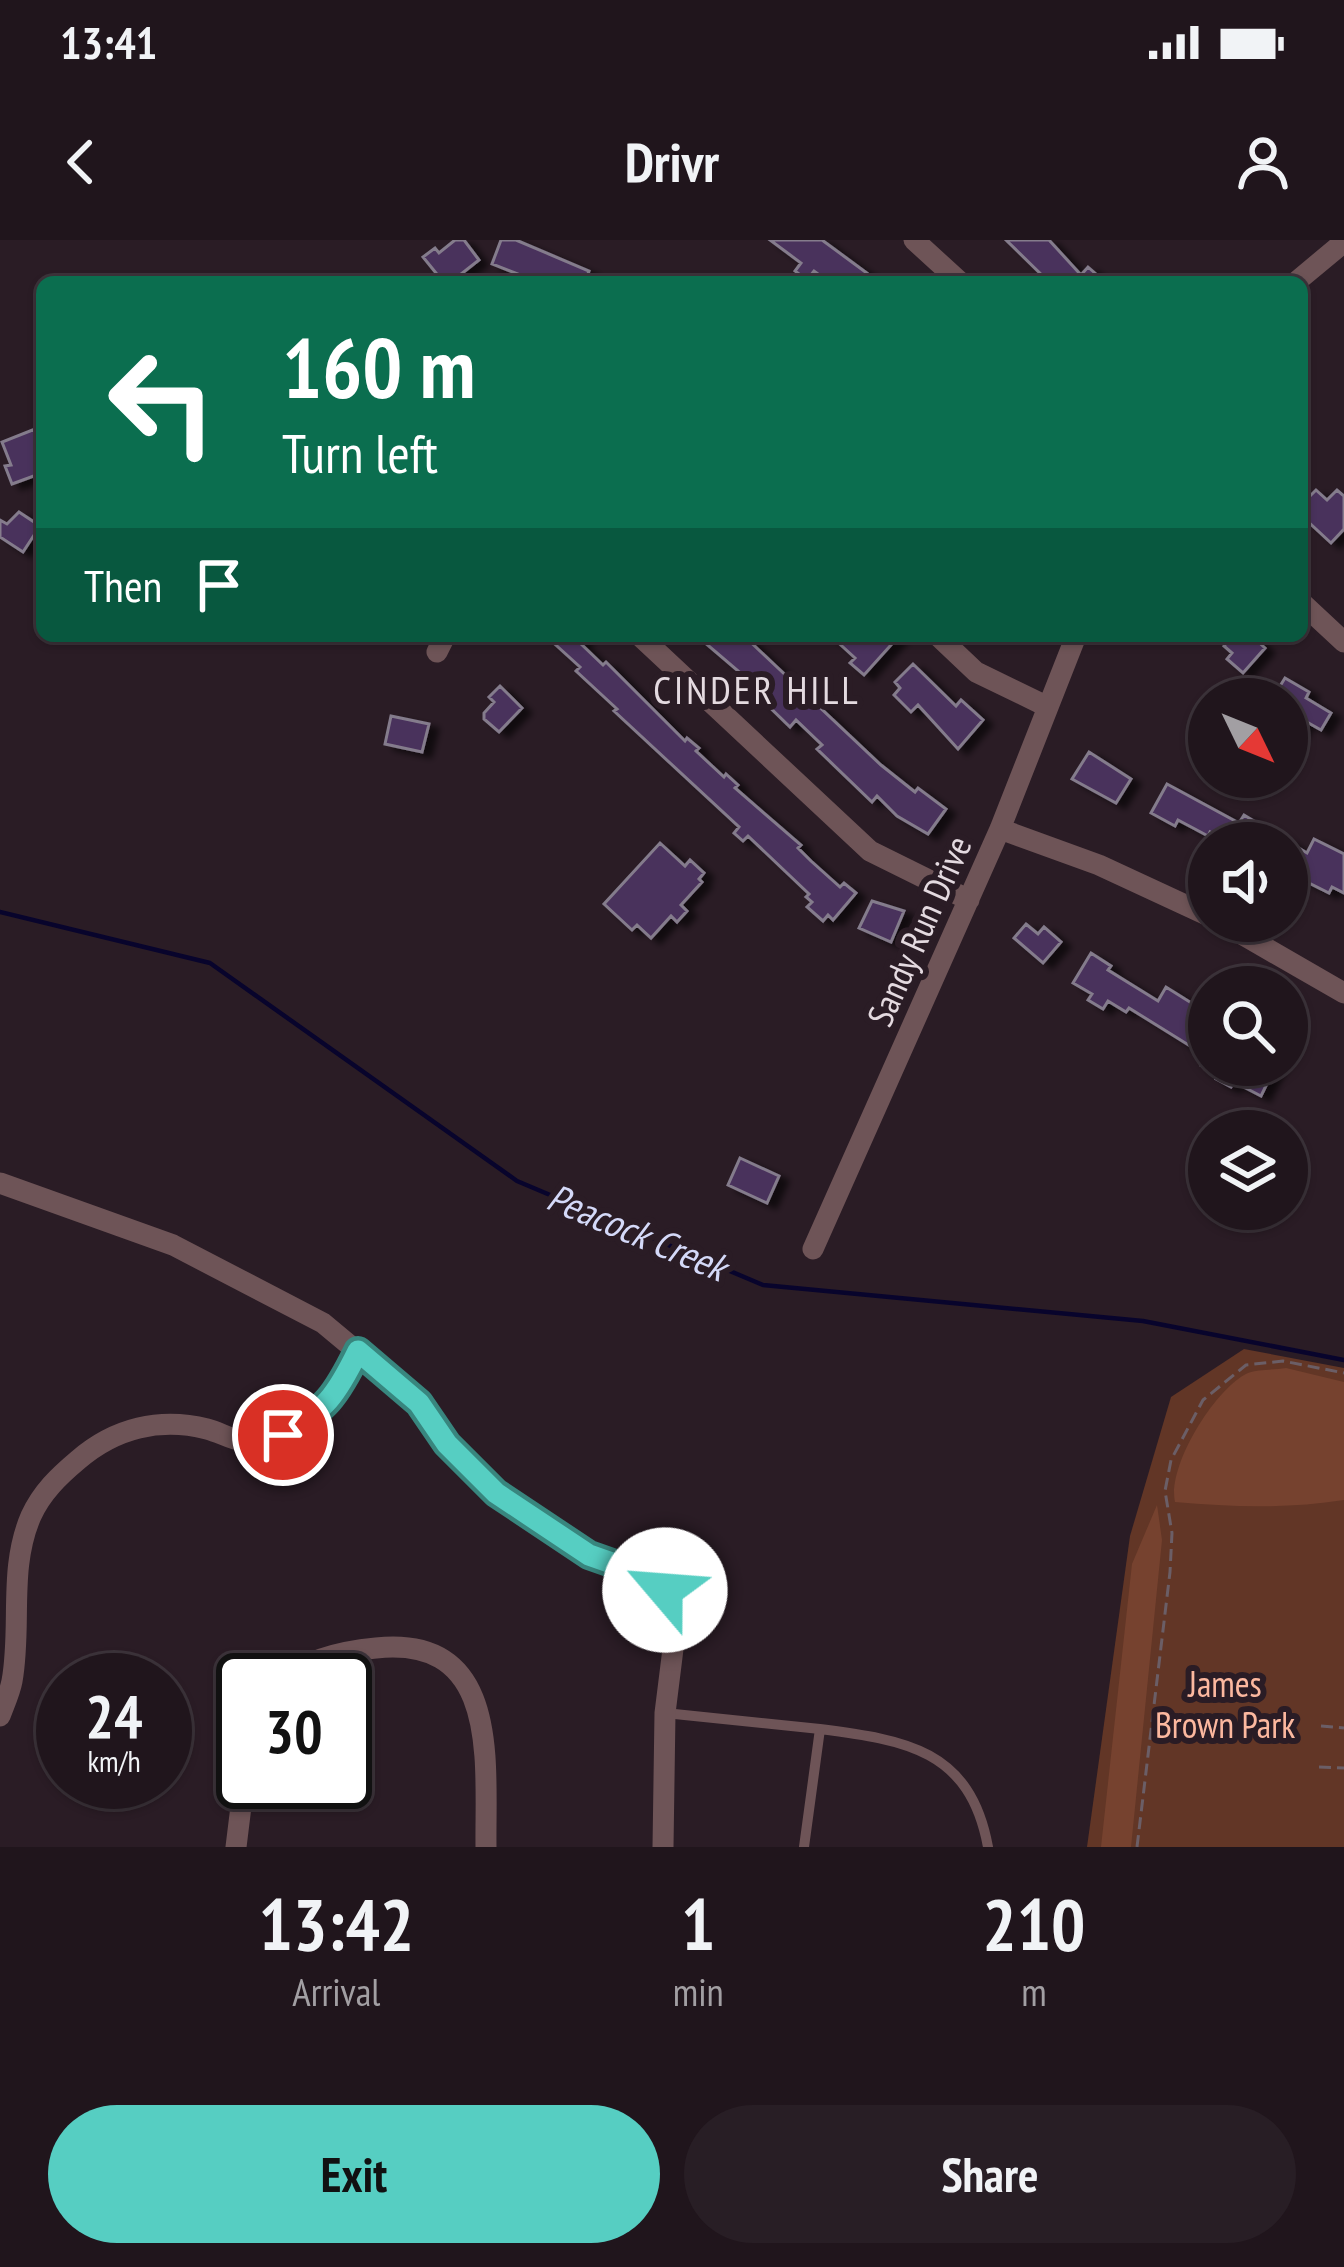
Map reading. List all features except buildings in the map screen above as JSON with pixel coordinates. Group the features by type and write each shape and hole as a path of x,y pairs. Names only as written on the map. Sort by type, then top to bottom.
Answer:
{"street":[{"path":"914,240 953,276"},
{"path":"1303,276 1344,242"},
{"path":"1308,609 1344,642"},
{"path":"646,642 870,851 969,900"},
{"path":"944,642 976,672 1048,707"},
{"name":"Sandy Run Drive","path":"813,1249 1000,829 1074,642"},
{"path":"1000,829 1100,865 1188,906"},
{"path":"1255,942 1344,993"},
{"path":"0,1183 173,1245 323,1323 419,1403 447,1444 496,1493 589,1555 643,1574 665,1590 678,1610 665,1713 662,1847"},
{"path":"0,1716 12,1682 17,1567 31,1517 51,1483 85,1453 122,1430 160,1423 204,1428 245,1442 283,1435 321,1412 358,1351"},
{"path":"346,1653 409,1645 446,1661 473,1690 482,1724 487,1847"},
{"path":"236,1847 241,1809"}],"lane":[{"path":"665,1713 903,1741 950,1769 972,1794 988,1847"},
{"path":"804,1847 820,1729"}],"path":[{"path":"1137,1847 1170,1572 1172,1533 1165,1491 1172,1460 1203,1400 1246,1365 1283,1361 1344,1373"},
{"path":"1321,1726 1344,1728"},
{"path":"1319,1767 1344,1766"}],"green space":[{"name":"James Brown Park","path":"1244,1349 1344,1368 1344,1847 1087,1847 1130,1536 1171,1397"}],"shaded area":[{"path":"1286,1368 1344,1382 1344,1500 1260,1506 1175,1502 1174,1487 1186,1450 1221,1395 1248,1373"},
{"path":"1157,1505 1162,1540 1131,1847 1101,1847 1132,1564"}],"waterway":[{"name":"Peacock Creek","path":"0,912 210,963 517,1181 763,1285 1143,1321 1344,1360"}],"district":[{"name":"CINDER HILL","path":"757,690"}],"route":[{"path":"283,1435 321,1412 358,1351 419,1403 447,1444 496,1493 589,1555 643,1574 665,1590"}]}
